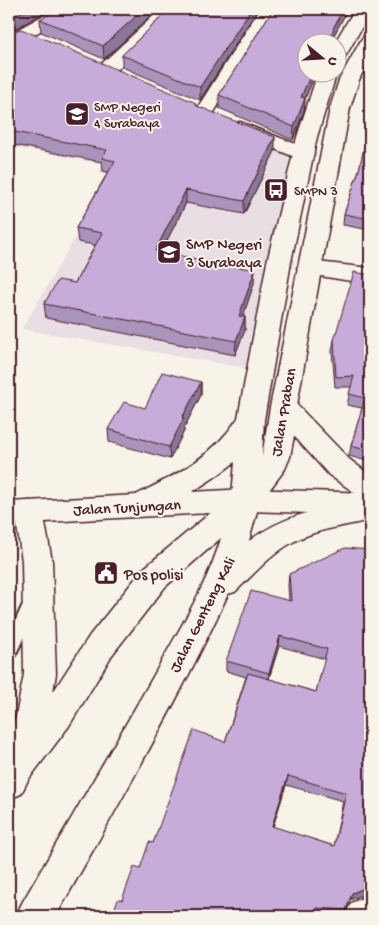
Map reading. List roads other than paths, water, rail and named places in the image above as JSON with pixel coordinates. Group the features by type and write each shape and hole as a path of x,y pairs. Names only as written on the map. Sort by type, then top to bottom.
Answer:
{"main road":[{"path":"29,35 66,9"},
{"path":"124,78 98,67 171,9"},
{"path":"204,113 269,9"},
{"path":"346,40 364,9"},
{"name":"Jalan Praban","path":"246,500 271,468 276,456 283,407 340,108 349,80 370,40"},
{"name":"Jalan Praban","path":"246,500 251,420 279,262 304,154 325,82"},
{"path":"187,105 304,154"},
{"path":"309,268 370,276"},
{"path":"283,407 339,467 370,490"},
{"path":"142,505 184,483 212,463 232,447 251,420"},
{"name":"Jalan Tunjungan","path":"19,513 246,500 370,504"},
{"name":"Jalan Genteng Kali","path":"35,916 114,779 216,591 231,555 246,500"},
{"name":"Jalan Genteng Kali","path":"13,775 57,714 101,645 154,578 246,500"},
{"path":"216,591 265,545 285,532 370,509"},
{"path":"13,775 32,716 40,674 37,561 19,513"},
{"path":"364,916 370,914"}],"lane":[{"path":"9,651 37,593"}],"place":[{"name":"SMP Negeri 4 Surabaya","path":"77,114"},
{"name":"SMPN 3","path":"276,190"},
{"name":"SMP Negeri 3 Surabaya","path":"169,252"},
{"name":"Pos polisi","path":"106,573"}]}
